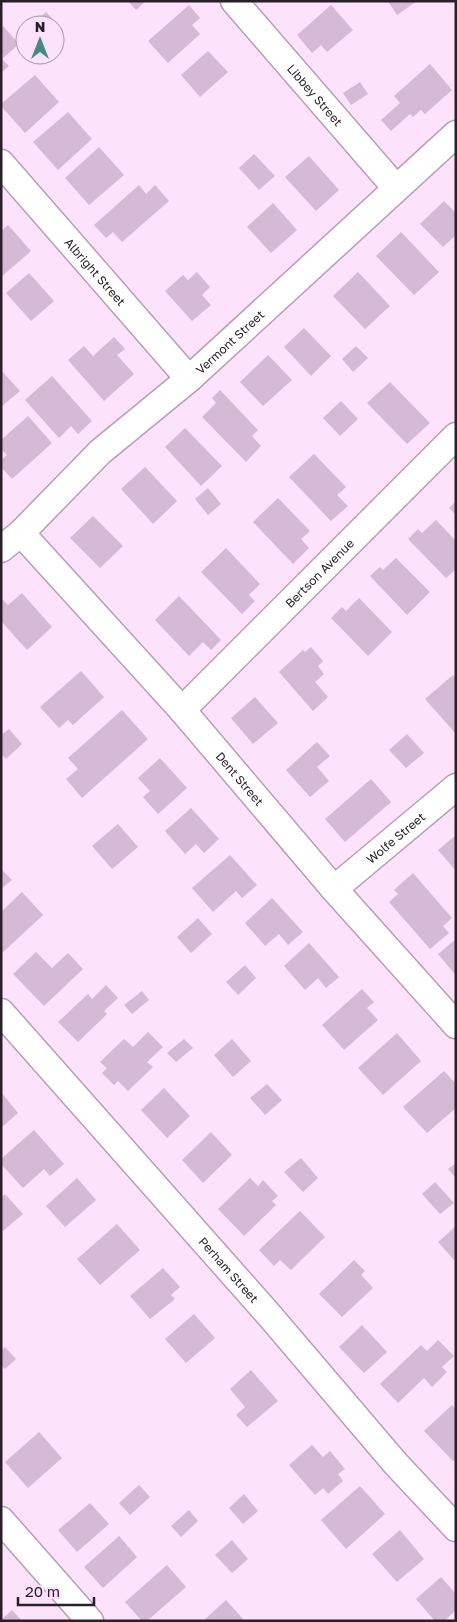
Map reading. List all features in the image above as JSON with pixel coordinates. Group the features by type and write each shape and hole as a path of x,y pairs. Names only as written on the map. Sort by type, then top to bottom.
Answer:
{"street":[{"name":"Libbey Street","path":"234,1 396,188"},
{"name":"Vermont Street","path":"11,541 100,452 189,379 456,134"},
{"name":"Albright Street","path":"1,163 189,379"},
{"name":"Bertson Avenue","path":"182,710 456,436"},
{"name":"Dent Street","path":"11,541 182,710 334,889 456,1025"},
{"name":"Wolfe Street","path":"334,889 456,787"},
{"name":"Perham Street","path":"1,1012 270,1316 396,1464 456,1528"},
{"path":"1,1520 90,1621"}],"building":[{"path":"128,1 146,1 136,10"},
{"path":"388,1 417,1 397,15"},
{"path":"189,5 200,18 192,25 200,34 168,63 148,41"},
{"path":"331,5 353,30 327,52 321,45 312,53 297,35"},
{"path":"3,26 15,40 15,48 2,59 9,66 1,73 1,28"},
{"path":"208,51 228,72 200,97 181,75"},
{"path":"430,64 452,90 425,114 421,110 413,117 410,114 391,131 381,120 400,103 394,96"},
{"path":"35,75 59,102 25,133 1,104"},
{"path":"360,82 368,94 351,105 343,93"},
{"path":"68,112 92,139 58,170 33,142"},
{"path":"99,147 124,175 89,205 65,178"},
{"path":"254,154 275,176 259,190 239,168"},
{"path":"309,156 339,190 316,211 285,177"},
{"path":"139,185 146,194 155,185 169,201 122,242 113,232 106,238 94,225"},
{"path":"444,201 456,213 456,235 443,247 420,224"},
{"path":"273,203 297,230 271,253 247,227"},
{"path":"8,225 31,251 1,277 1,231"},
{"path":"401,232 439,272 414,295 376,256"},
{"path":"197,272 210,287 202,295 211,305 192,321 165,291 183,275 188,280"},
{"path":"358,272 390,306 365,329 333,296"},
{"path":"29,273 54,301 31,321 6,293"},
{"path":"304,328 331,356 311,376 284,347"},
{"path":"114,337 125,349 117,355 134,374 104,401 68,360 84,346 93,356"},
{"path":"356,346 368,358 353,372 342,359"},
{"path":"268,355 292,380 263,406 240,382"},
{"path":"1,370 20,391 2,406 1,405"},
{"path":"52,376 92,421 78,434 71,426 59,438 25,400"},
{"path":"390,382 430,423 407,444 367,403"},
{"path":"220,390 258,430 252,436 261,446 246,462 202,417 216,403 212,398"},
{"path":"341,401 358,419 340,436 323,418"},
{"path":"28,416 52,443 12,479 1,467 1,460 7,455 1,449 1,440"},
{"path":"185,428 222,466 201,486 165,447"},
{"path":"314,454 346,487 337,495 348,506 331,521 289,477"},
{"path":"145,467 177,501 153,524 121,489"},
{"path":"208,488 221,504 208,515 195,499"},
{"path":"278,498 310,531 301,539 309,548 293,564 253,522"},
{"path":"456,501 456,515 449,508"},
{"path":"93,516 123,546 100,568 70,538"},
{"path":"436,520 456,541 456,569 446,578 408,539 418,529 422,533"},
{"path":"226,548 260,584 249,595 255,601 242,614 201,572"},
{"path":"396,558 430,592 407,615 370,576 380,567 383,570"},
{"path":"22,593 52,627 27,650 1,621 1,602 3,600 8,605"},
{"path":"179,596 221,640 211,650 203,642 189,656 155,620"},
{"path":"359,598 392,632 368,656 331,618 342,607 346,611"},
{"path":"311,647 323,661 318,666 324,674 315,682 328,697 313,711 279,672 303,650 305,652"},
{"path":"81,671 104,697 73,725 68,720 59,728 40,707"},
{"path":"453,675 456,678 456,734 425,699"},
{"path":"255,697 278,723 253,744 231,718"},
{"path":"122,710 148,739 82,798 66,779 78,769 68,758"},
{"path":"9,729 22,744 6,759 1,754 1,735"},
{"path":"407,734 424,753 406,768 389,750"},
{"path":"317,742 330,756 317,767 329,781 310,797 286,770"},
{"path":"160,758 187,788 158,814 143,797 150,791 138,778"},
{"path":"371,779 391,802 345,842 325,819"},
{"path":"191,808 219,839 204,853 196,844 185,854 165,831"},
{"path":"118,824 138,847 112,869 92,846"},
{"path":"456,835 456,871 438,850"},
{"path":"230,855 257,885 242,898 236,891 213,912 192,888"},
{"path":"1,869 12,880 1,889"},
{"path":"413,873 452,918 443,926 449,933 430,949 389,902 398,894 394,890"},
{"path":"22,892 43,915 1,954 1,912"},
{"path":"272,898 303,932 288,945 279,934 265,946 245,923"},
{"path":"198,918 212,934 191,953 177,937"},
{"path":"456,939 456,971 454,973 438,954"},
{"path":"309,943 339,977 326,988 318,978 305,990 284,966"},
{"path":"36,952 52,968 68,953 83,969 44,1006 13,974"},
{"path":"245,965 256,978 238,995 226,982"},
{"path":"106,985 118,998 104,1011 107,1014 78,1042 58,1022 88,994 92,999"},
{"path":"362,989 374,1002 367,1008 378,1020 344,1050 322,1025"},
{"path":"142,991 149,1000 132,1014 124,1005"},
{"path":"148,1032 163,1047 147,1062 153,1067 128,1091 118,1081 114,1085 102,1073 107,1068 100,1062 124,1039 133,1047"},
{"path":"397,1033 421,1061 383,1095 358,1068"},
{"path":"184,1039 193,1048 176,1062 167,1053"},
{"path":"232,1039 251,1061 233,1077 214,1055"},
{"path":"444,1071 456,1084 456,1108 427,1133 403,1107"},
{"path":"267,1084 282,1100 265,1115 250,1098"},
{"path":"164,1088 190,1116 167,1138 141,1110"},
{"path":"1,1092 18,1113 1,1128"},
{"path":"34,1130 64,1164 50,1176 44,1169 23,1188 1,1164 1,1159"},
{"path":"211,1132 232,1155 203,1183 182,1160"},
{"path":"301,1158 318,1178 303,1192 284,1172"},
{"path":"456,1163 456,1178 448,1169"},
{"path":"77,1178 96,1200 65,1227 46,1206"},
{"path":"250,1178 258,1186 263,1180 278,1196 272,1201 276,1205 244,1236 218,1209"},
{"path":"435,1182 454,1203 440,1214 422,1194"},
{"path":"5,1194 23,1214 3,1231 1,1228 1,1198"},
{"path":"300,1211 325,1237 291,1270 280,1260 274,1266 259,1250"},
{"path":"117,1224 140,1250 100,1285 77,1259"},
{"path":"456,1226 456,1259 454,1260 438,1242"},
{"path":"354,1260 365,1271 361,1275 373,1288 342,1317 319,1294"},
{"path":"163,1268 180,1287 171,1295 175,1299 150,1319 130,1296"},
{"path":"194,1314 215,1338 186,1363 165,1339"},
{"path":"362,1325 387,1352 364,1373 339,1347"},
{"path":"438,1340 454,1356 442,1367 447,1372 432,1387 424,1378 398,1403 380,1384 421,1345 427,1351"},
{"path":"5,1347 16,1359 5,1369 1,1365 1,1351"},
{"path":"251,1370 278,1401 247,1427 236,1415 245,1407 230,1389"},
{"path":"452,1405 456,1409 456,1459 453,1461 424,1431"},
{"path":"39,1432 62,1458 28,1488 5,1462"},
{"path":"312,1445 323,1457 330,1451 345,1469 338,1474 343,1481 328,1494 323,1488 315,1495 289,1465"},
{"path":"139,1485 150,1497 130,1515 119,1503"},
{"path":"360,1486 385,1514 346,1549 321,1520"},
{"path":"244,1494 258,1511 243,1524 229,1508"},
{"path":"90,1503 109,1524 77,1552 58,1530"},
{"path":"189,1510 198,1521 181,1537 171,1526"},
{"path":"400,1530 424,1559 397,1582 372,1554"},
{"path":"119,1536 137,1557 103,1588 84,1567"},
{"path":"232,1540 248,1559 232,1573 215,1555"},
{"path":"167,1565 186,1587 147,1621 142,1621 125,1602"},
{"path":"441,1577 456,1594 456,1610 444,1621 435,1621 416,1599"},
{"path":"226,1600 243,1619 242,1621 203,1621"},
{"path":"12,1610 22,1621 1,1621 1,1620"}]}
